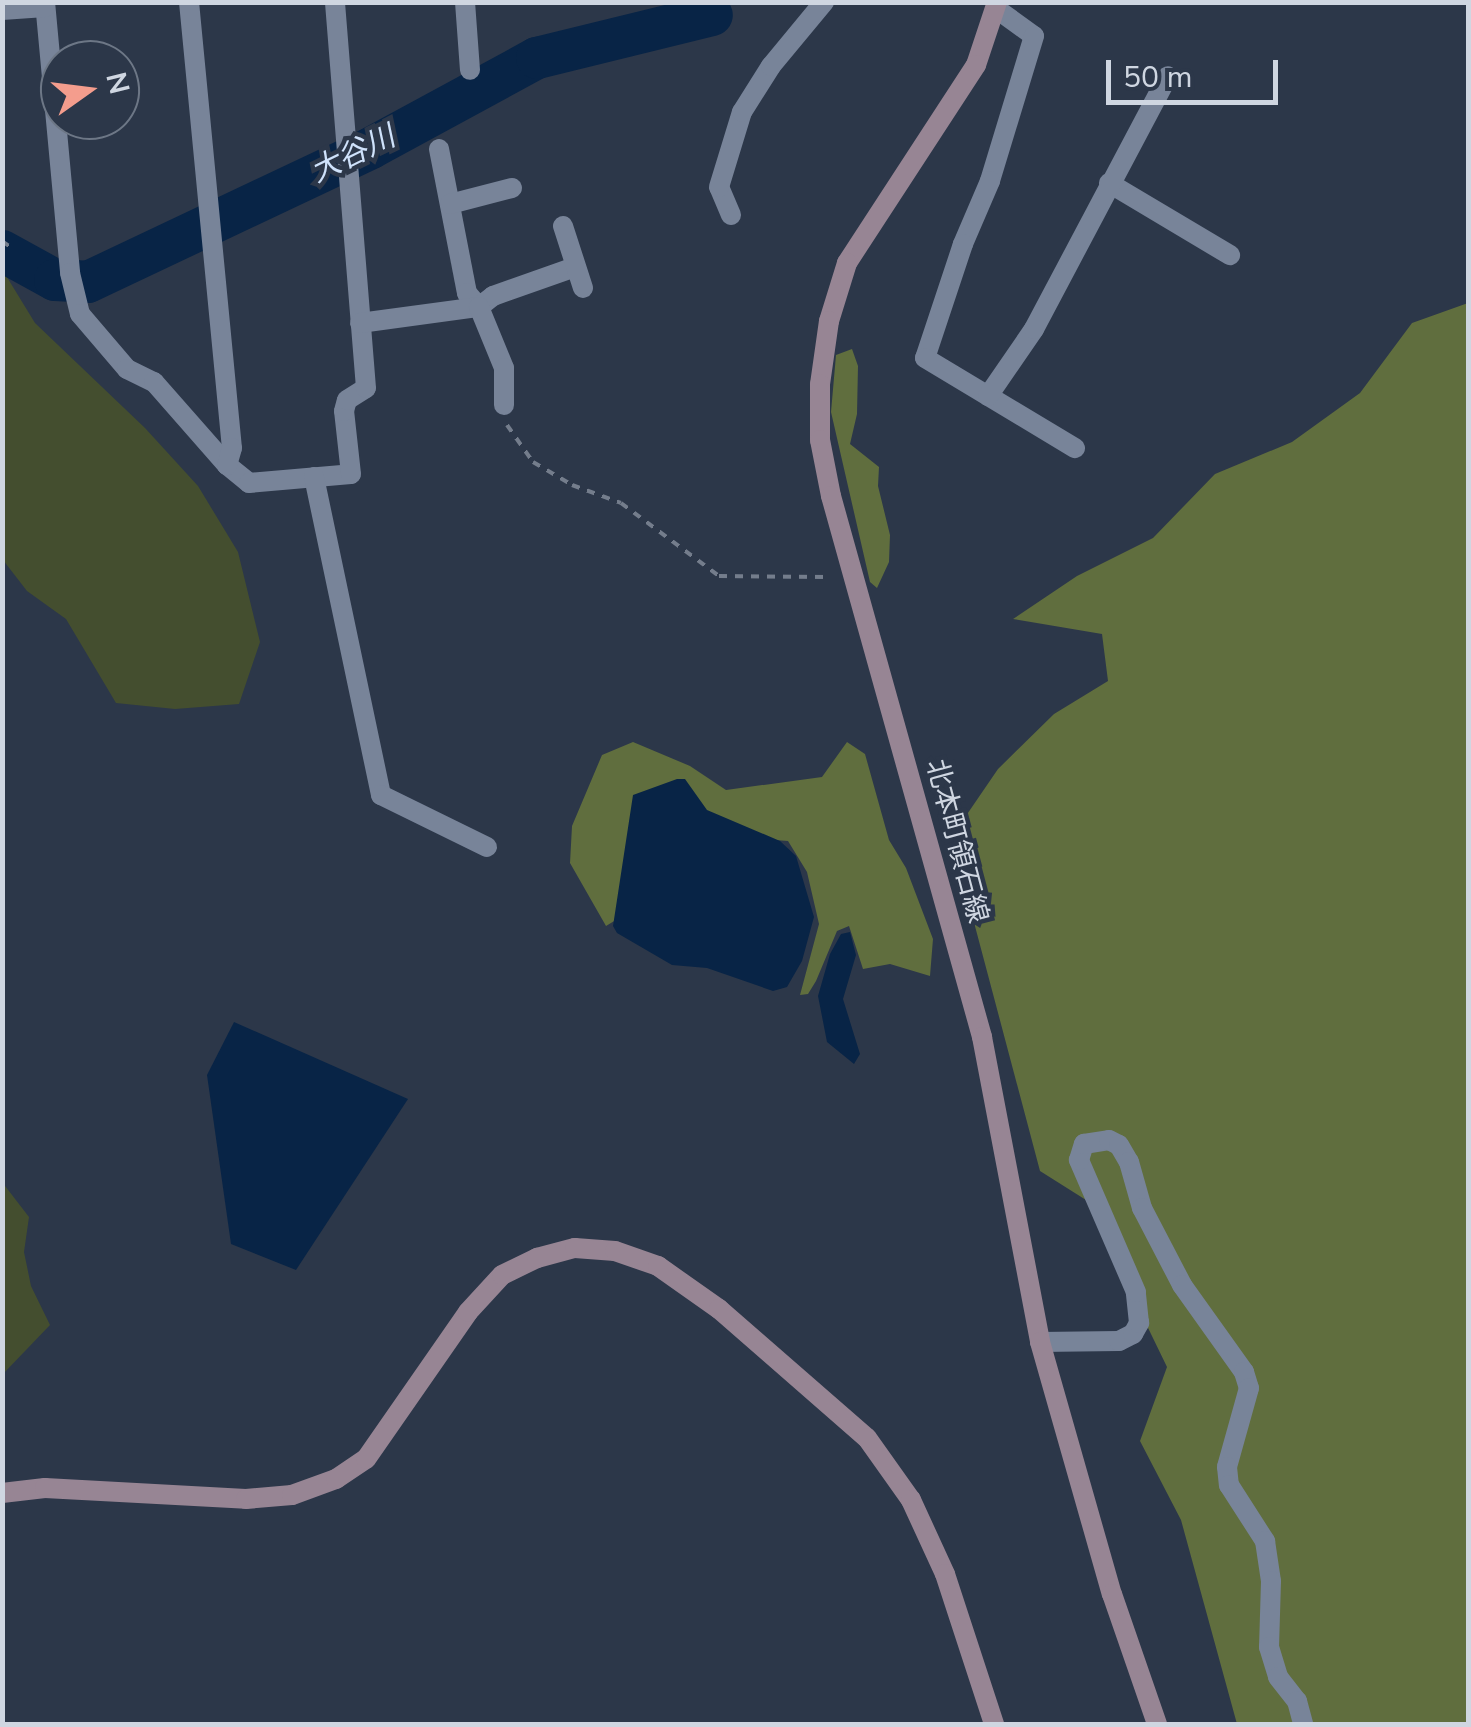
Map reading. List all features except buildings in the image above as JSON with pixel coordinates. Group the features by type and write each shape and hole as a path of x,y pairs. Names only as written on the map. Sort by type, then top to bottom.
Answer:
{"main road":[{"name":"北本町領石線","path":"997,6 976,65 847,263 829,321 820,384 820,440 853,578 982,1037 1040,1342 1107,1577 1156,1724"},
{"path":"2,1494 44,1488 246,1499 292,1495 336,1479 366,1459 468,1312 502,1275 537,1258 575,1248 615,1251 658,1266 719,1309 868,1438 910,1500 945,1574 994,1724"}],"street":[{"path":"190,2 232,448 227,465"},
{"path":"2,10 45,5 71,282 80,314 128,369 154,382 227,465 249,483 351,474 344,411 347,400 366,388 335,2"},
{"path":"464,2 470,70"},
{"path":"731,214 719,187 742,112 771,66 824,2"},
{"path":"997,6 1034,36 990,181 963,244 925,358 1074,448"},
{"path":"988,396 1034,329 1168,76"},
{"path":"439,149 467,293 480,307 504,368 504,406"},
{"path":"1109,183 1230,256"},
{"path":"450,204 512,188"},
{"path":"562,226 583,288"},
{"path":"360,323 480,307 493,296 576,267"},
{"path":"314,477 381,794 487,847"},
{"path":"1040,1342 1120,1341 1133,1334 1139,1323 1136,1292 1079,1160 1084,1144 1109,1140 1120,1146 1129,1162 1142,1208 1182,1285 1244,1372 1249,1388 1227,1467 1229,1486 1265,1541 1270,1581 1269,1647 1278,1677 1297,1701 1303,1724"}],"path":[{"path":"2,242 13,250"},
{"path":"504,406 508,429 533,462 572,486 621,503 719,576 853,578"}],"green space":[{"path":"2,269 35,323 145,428 198,486 238,552 260,642 239,704 175,709 116,703 66,619 27,591 3,560"},
{"path":"1468,303 1468,1724 1237,1724 1181,1520 1140,1441 1167,1367 1086,1200 1040,1171 963,881 959,826 998,769 1054,714 1108,681 1102,634 1013,619 1077,576 1153,538 1215,474 1292,442 1360,393 1412,323"},
{"path":"852,349 858,366 857,414 850,444 879,467 878,486 890,535 889,562 877,588 870,582 831,412 836,355"},
{"path":"633,742 690,766 726,790 822,777 847,742 865,754 889,840 906,868 933,939 930,976 890,964 863,969 849,926 837,931 816,981 808,994 800,995 819,924 807,872 788,841 751,838 606,926 570,863 572,826 602,755"},
{"path":"2,1182 29,1217 24,1252 31,1286 50,1325 3,1374"}],"water":[{"path":"685,779 707,810 780,841 796,856 814,917 802,961 787,987 773,991 707,968 672,965 617,933 613,926 633,795"},
{"path":"850,932 856,955 843,999 860,1054 854,1064 827,1042 818,996 830,954 841,934"},
{"path":"234,1022 408,1099 296,1270 231,1244 207,1075"}],"waterway":[{"name":"大谷川","path":"2,251 55,280 88,282 371,148 537,58 712,15"}]}
